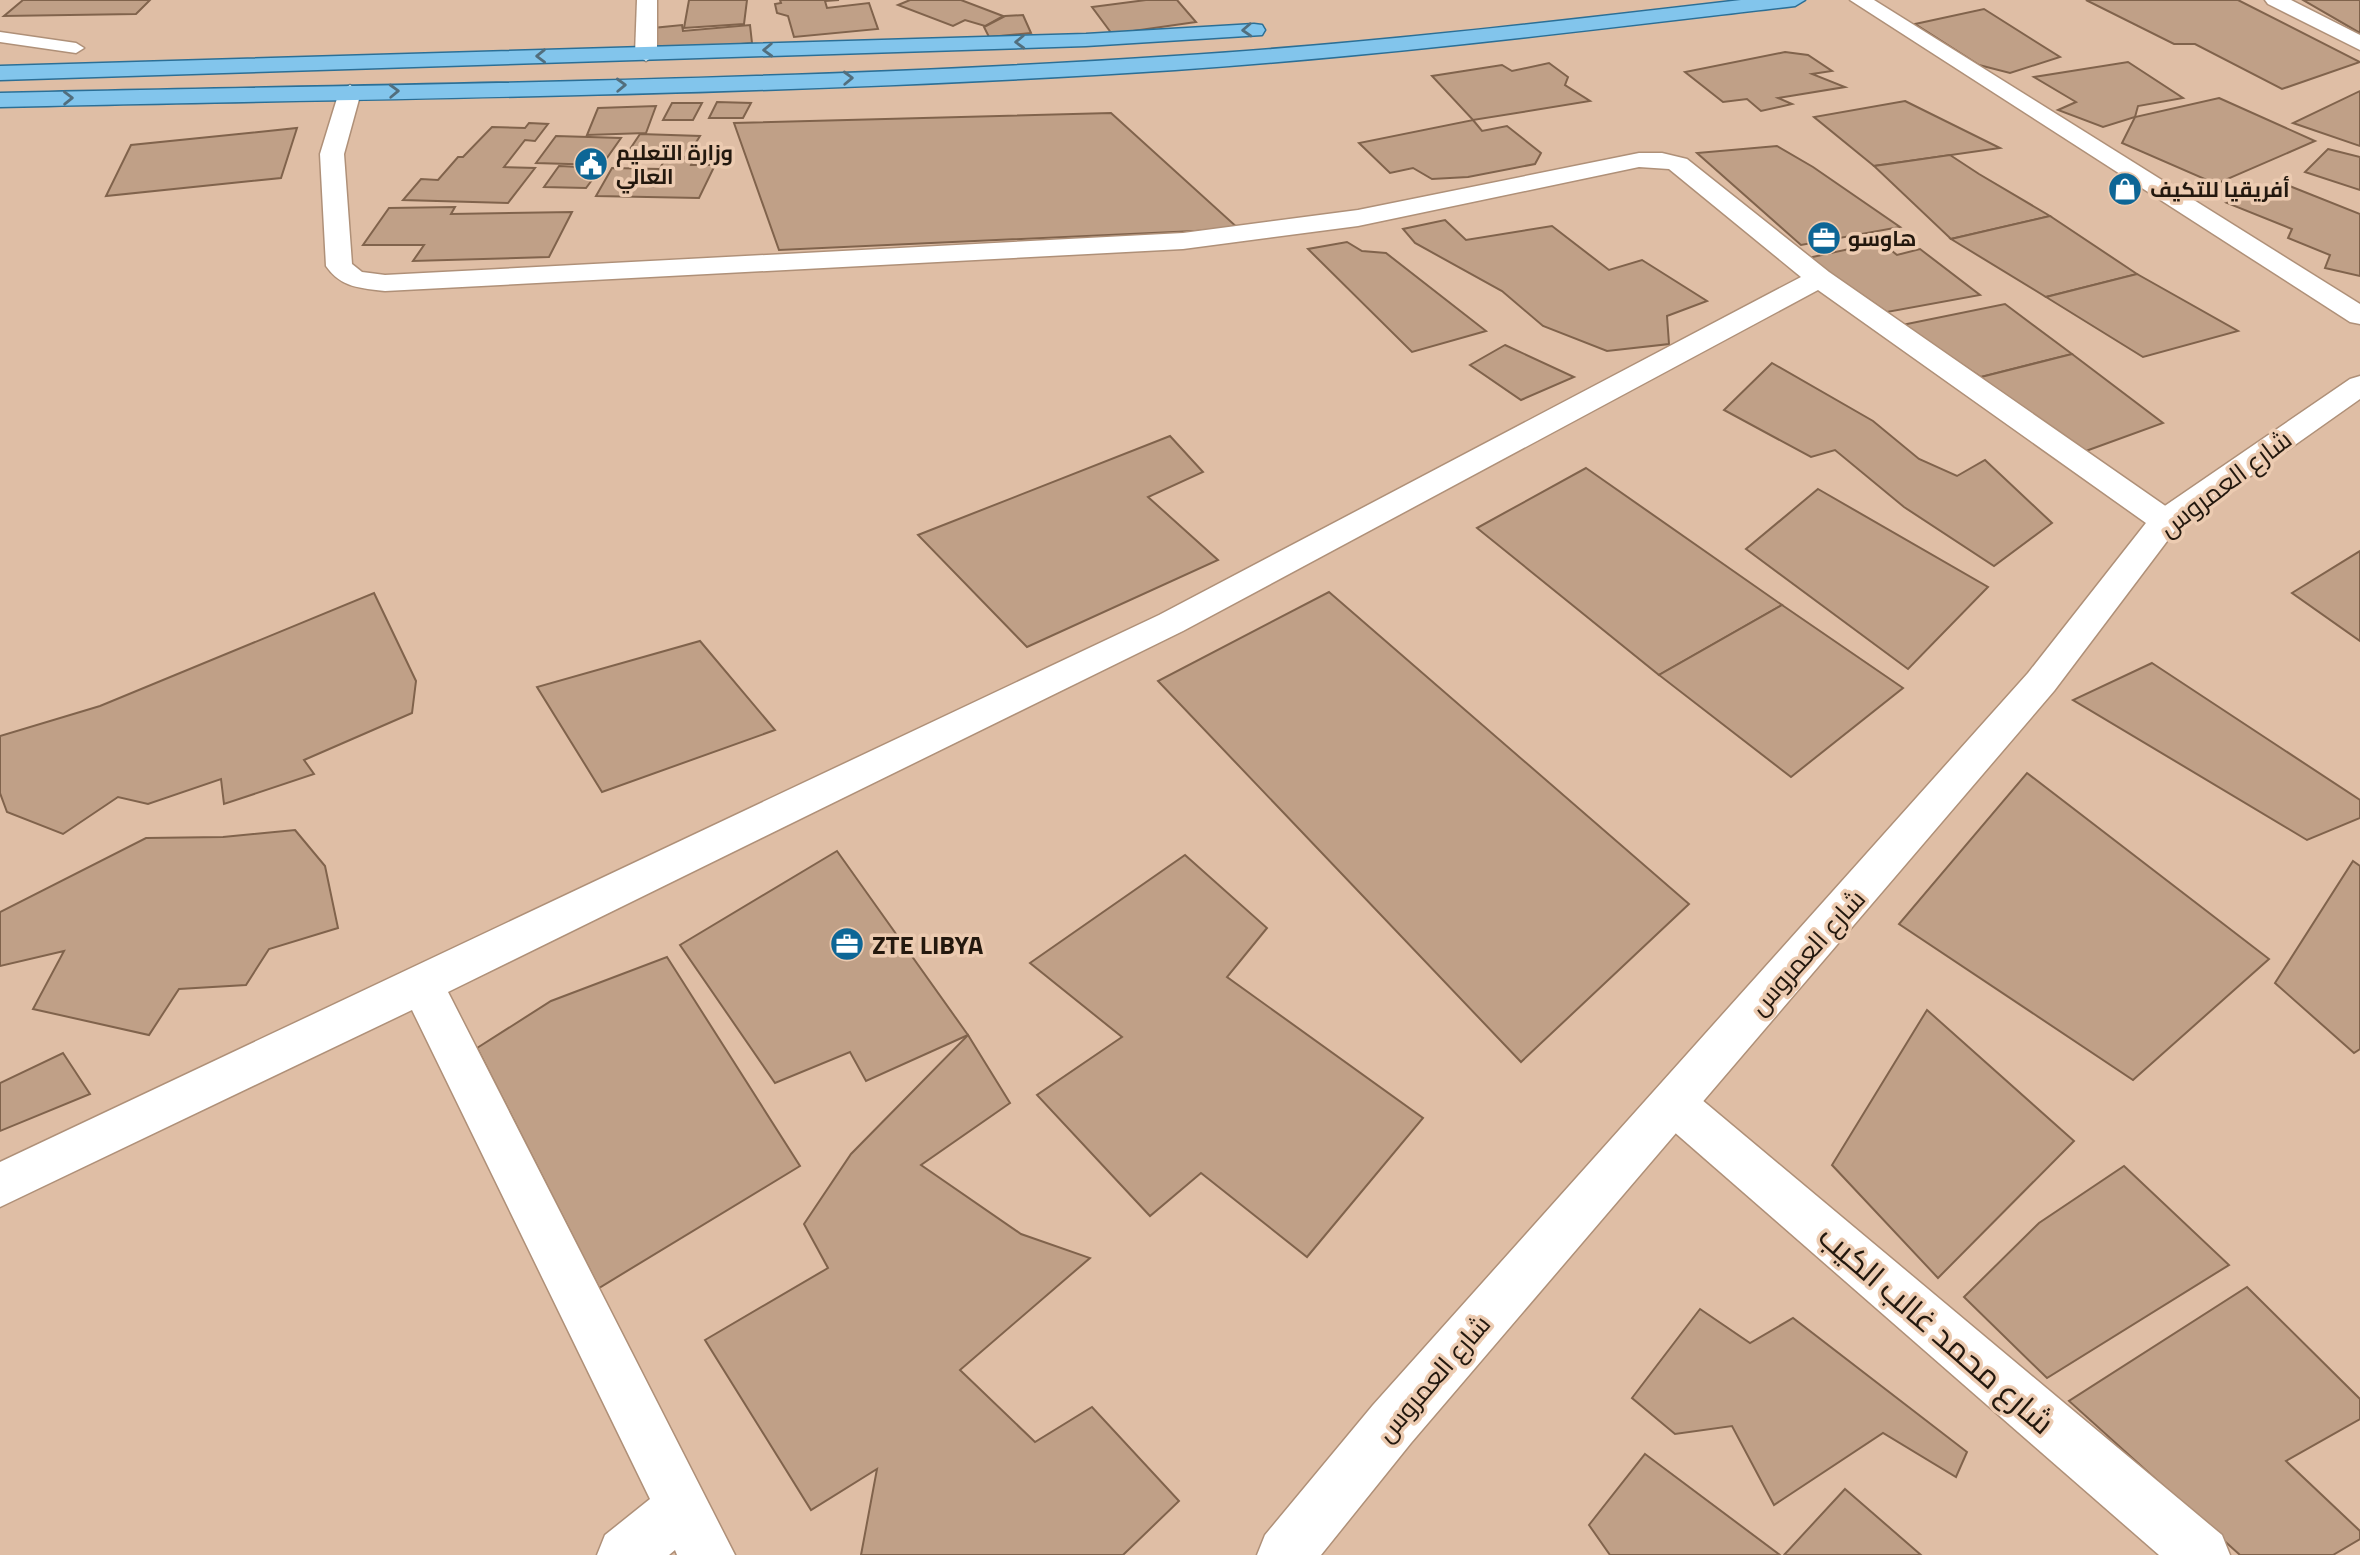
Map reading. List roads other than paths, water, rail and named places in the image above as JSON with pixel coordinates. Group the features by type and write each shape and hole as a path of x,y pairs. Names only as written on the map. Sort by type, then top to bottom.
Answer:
{"main road":[{"path":"0,100 843,78 1174,63 1465,38 1795,0"},
{"path":"0,73 352,60 1086,40 1281,28"},
{"path":"187,46 302,50 352,60"},
{"path":"0,49 101,47"},
{"path":"176,119 261,108 341,93"}],"street":[{"path":"646,54 647,0"},
{"path":"1860,0 2360,316"},
{"path":"2275,0 2360,43"},
{"path":"341,93 332,154 339,266 354,279 385,283 1183,241 1358,218 1650,160 1678,164 1819,278 2165,522"},
{"path":"0,1185 422,985 1171,623 1819,278"},
{"name":"شارع العمروس","path":"1285,1555 1391,1424 1869,883 2041,682 2165,522 2360,385"},
{"path":"422,985 694,1532 625,1555"},
{"name":"شارع محمد غالب الكيب","path":"1673,1103 2202,1555"}],"lane":[{"path":"0,37 76,48"}],"place":[{"name":"وزارة التعليم العالي","path":"591,164"},
{"name":"أفريقيا للتكيف","path":"2125,189"},
{"name":"هاوسو","path":"1824,238"},
{"name":"ZTE LIBYA","path":"847,944"}]}
